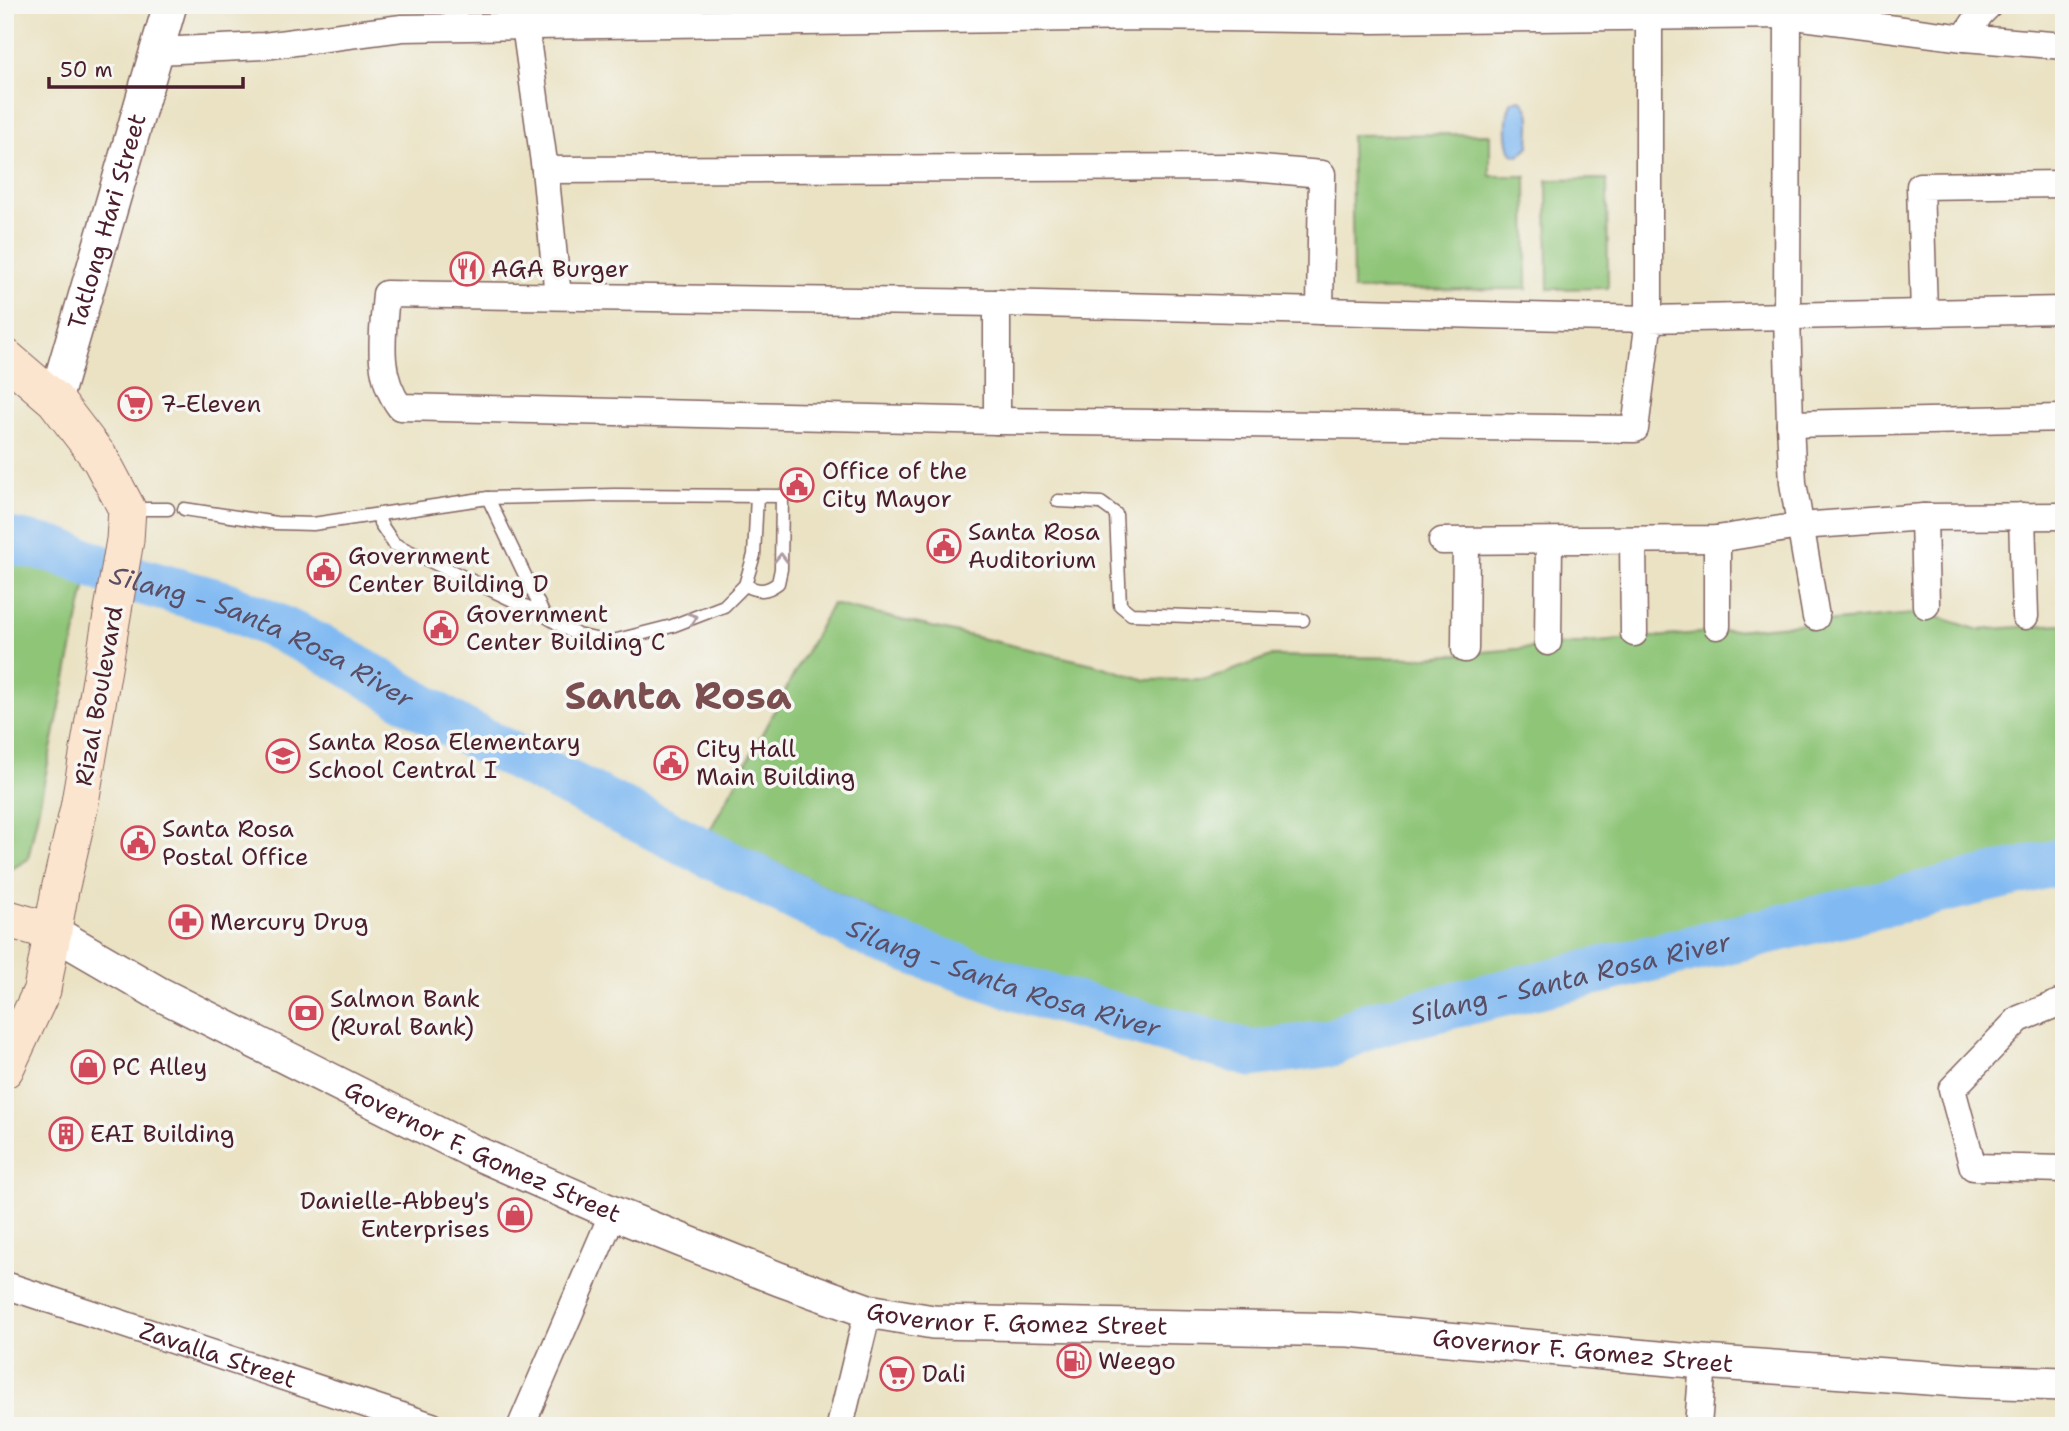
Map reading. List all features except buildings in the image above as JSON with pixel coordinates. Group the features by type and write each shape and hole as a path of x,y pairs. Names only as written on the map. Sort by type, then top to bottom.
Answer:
{"main road":[{"path":"5,357 55,400 101,460 126,524"},
{"name":"Rizal Boulevard","path":"5,1069 42,990 79,808 126,524"},
{"path":"5,918 53,932"}],"street":[{"name":"Tatlong Hari Street","path":"55,400 170,5"},
{"path":"1964,38 1989,5"},
{"path":"157,51 264,46 402,28 525,25 1143,17 1387,20 1788,15 1964,38 2064,46"},
{"path":"1788,15 1787,315 1790,424 1793,483 1816,617"},
{"path":"1649,17 1649,319 1635,429 997,421 400,407 388,391 382,356 386,295 997,303 1649,319 2064,310"},
{"path":"525,25 545,170 558,296"},
{"path":"545,170 1240,167 1322,174 1320,311"},
{"path":"1924,312 1920,186 2064,184"},
{"path":"997,303 997,421"},
{"path":"1790,424 2064,418"},
{"path":"2022,516 2025,616"},
{"path":"1465,649 1454,541 1717,540 1800,526 1924,517 2064,516"},
{"path":"1924,517 1926,605"},
{"path":"1633,540 1634,633"},
{"path":"1717,540 1717,626"},
{"path":"1548,642 1549,541"},
{"name":"Governor F. Gomez Street","path":"53,932 158,993 472,1151 612,1213 868,1311 933,1322 1349,1330 1703,1362 1971,1381 2064,1384"},
{"path":"2064,1001 2019,1019 1952,1089 1973,1167 2064,1169"},
{"path":"520,1426 612,1213"},
{"name":"Zavalla Street","path":"5,1285 432,1426"},
{"path":"840,1426 868,1311"},
{"path":"1698,1426 1703,1362"}],"lane":[{"path":"184,509 276,523 313,524 488,498 614,495 782,496 781,569 778,583 768,590 756,591 745,585"},
{"path":"379,514 380,523 394,544 544,615 577,635 609,642 640,635 724,606 745,585 754,555 757,496"},
{"path":"488,498 544,615"},
{"path":"1058,501 1101,503 1116,514 1120,605 1131,614 1303,620"},
{"path":"126,524 168,509"}],"green space":[{"path":"1490,134 1490,176 1526,176 1527,289 1353,290 1351,135"},
{"path":"1607,179 1608,288 1548,289 1547,180"},
{"path":"5,562 87,578 28,859 5,873"},
{"path":"832,604 1093,664 1146,680 1210,679 1271,656 1416,658 1925,613 1979,630 2060,624 2064,626 2064,848 1754,927 1433,998 1378,1003 1323,1024 1254,1038 1108,997 1003,975 710,830"}],"water":[{"path":"1520,99 1528,109 1530,127 1529,146 1519,156 1512,154 1507,127 1512,101"}],"waterway":[{"name":"Silang - Santa Rosa River","path":"5,540 56,550 124,577 224,604 281,629 335,655 461,730 878,939 1033,993 1252,1054 1332,1043 1369,1025 2064,861"}],"place":[{"name":"AGA Burger","path":"467,269"},
{"name":"7-Eleven","path":"135,404"},
{"name":"Office of the City Mayor","path":"797,485"},
{"name":"Santa Rosa Auditorium","path":"944,546"},
{"name":"Government Center Building D","path":"324,570"},
{"name":"Government Center Building C","path":"441,628"},
{"name":"Santa Rosa Elementary School Central I","path":"283,756"},
{"name":"City Hall Main Building","path":"671,763"},
{"name":"Santa Rosa Postal Office","path":"138,843"},
{"name":"Mercury Drug","path":"186,922"},
{"name":"Salmon Bank (Rural Bank)","path":"306,1013"},
{"name":"PC Alley","path":"88,1067"},
{"name":"EAI Building","path":"66,1134"},
{"name":"Danielle-Abbey's Enterprises","path":"515,1215"},
{"name":"Weego","path":"1074,1361"},
{"name":"Dali","path":"897,1374"}],"district":[{"name":"Santa Rosa","path":"678,695"}]}
